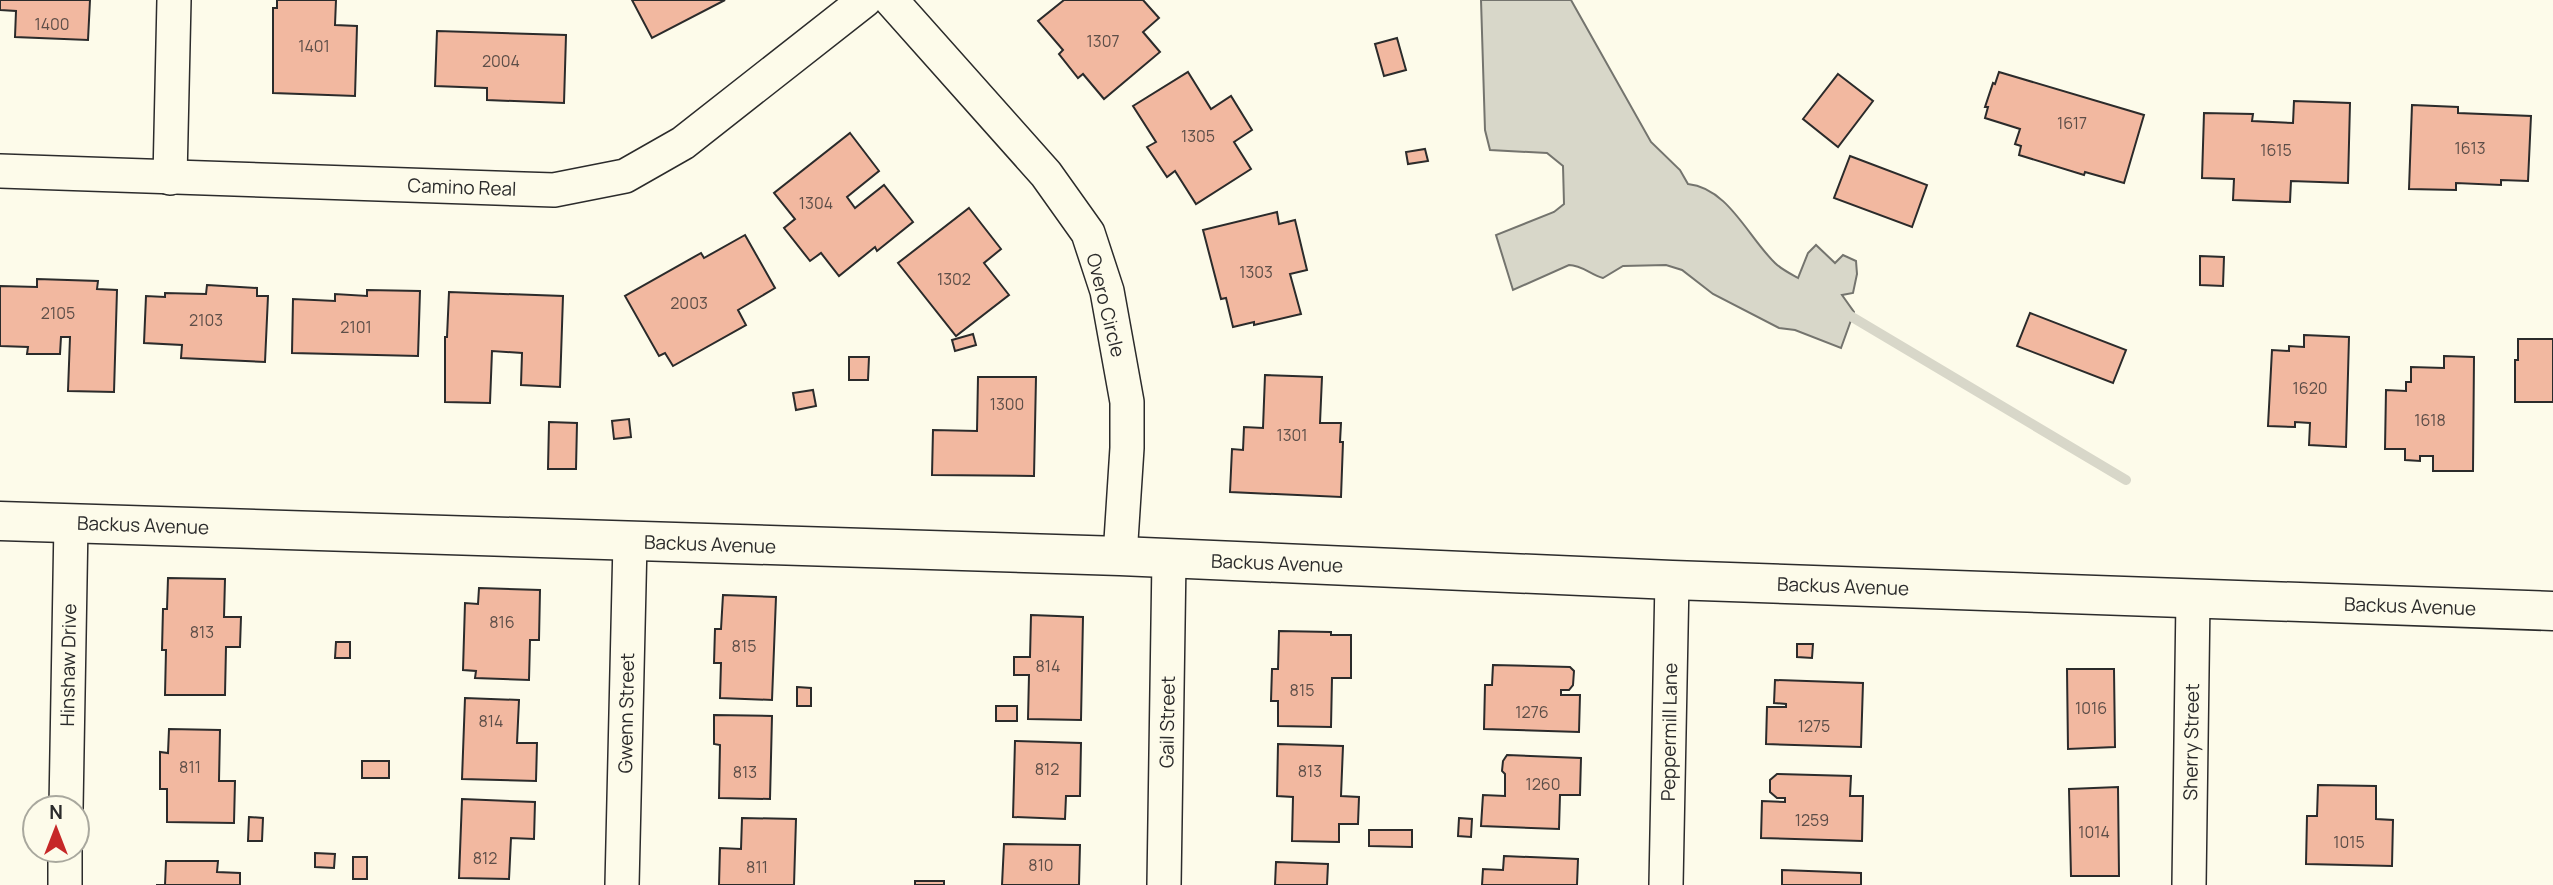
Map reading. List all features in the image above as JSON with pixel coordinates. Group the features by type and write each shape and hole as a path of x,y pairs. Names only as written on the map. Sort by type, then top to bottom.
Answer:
{"street":[{"path":"170,178 173,0"},
{"name":"Camino Real","path":"0,171 554,190 625,176 683,143 865,0"},
{"name":"Overo Circle","path":"891,0 1046,174 1088,233 1107,291 1127,402 1120,556"},
{"name":"Backus Avenue","path":"0,521 1120,556 1672,580 2553,611"},
{"name":"Hinshaw Drive","path":"66,794 71,523"},
{"name":"Gwenn Street","path":"622,885 630,541"},
{"name":"Gail Street","path":"1164,885 1169,559"},
{"name":"Peppermill Lane","path":"1666,885 1672,580"},
{"name":"Sherry Street","path":"2189,885 2193,599"},
{"path":"65,864 65,885"}],"shaded area":[{"path":"1481,0 1571,0 1651,142 1680,170 1688,184 1715,194 1775,263 1798,278 1808,253 1816,245 1835,263 1843,255 1856,261 1857,274 1853,293 1842,295 1854,312 1841,348 1795,330 1779,328 1713,294 1682,270 1666,265 1623,266 1603,278 1569,265 1513,290 1496,235 1554,212 1564,204 1563,166 1547,153 1490,150 1485,130"}],"building":[{"path":"0,0 90,0 88,40 15,37 16,11 0,10"},
{"path":"277,0 336,0 335,25 357,26 355,96 273,93 273,8 277,8"},
{"path":"632,0 725,0 652,38"},
{"path":"1064,0 1143,0 1159,18 1143,32 1160,52 1104,99 1083,74 1078,78 1059,54 1063,50 1038,21"},
{"path":"437,31 566,35 564,103 487,100 487,88 435,86"},
{"path":"1397,38 1406,70 1384,76 1375,44"},
{"path":"1188,72 1211,109 1231,96 1252,130 1234,142 1251,169 1196,204 1175,171 1167,177 1147,147 1156,142 1133,106"},
{"path":"1999,72 2144,115 2124,183 2085,172 2084,175 2019,155 2021,146 2015,144 2020,129 1985,118 1988,107 1985,107"},
{"path":"1838,74 1873,101 1838,147 1803,119"},
{"path":"2294,101 2350,103 2348,183 2291,181 2290,202 2233,200 2234,179 2202,178 2204,113 2253,114 2252,121 2293,123"},
{"path":"2412,105 2458,107 2458,113 2531,116 2528,181 2501,180 2501,185 2456,183 2456,190 2409,189"},
{"path":"850,133 879,171 847,197 855,208 884,185 913,222 877,251 875,247 839,276 821,253 810,261 784,228 795,219 774,193"},
{"path":"1425,149 1428,161 1408,164 1406,152"},
{"path":"1850,156 1927,185 1912,227 1834,198"},
{"path":"969,208 1001,249 984,263 1009,295 956,336 898,263"},
{"path":"1277,212 1279,224 1295,220 1307,270 1290,274 1301,314 1233,327 1226,298 1221,299 1203,230"},
{"path":"745,235 775,288 738,310 746,325 673,366 665,353 659,356 625,296 701,253 704,258"},
{"path":"2200,256 2224,257 2223,286 2200,285"},
{"path":"37,279 98,281 97,289 117,290 114,392 68,391 70,337 61,337 60,354 27,354 28,347 0,346 0,286 37,287"},
{"path":"207,285 257,288 257,296 268,296 265,362 181,358 182,345 144,343 146,296 165,297 165,293 206,294"},
{"path":"367,290 420,291 418,356 292,353 293,299 335,301 335,294 367,296"},
{"path":"449,292 563,296 560,387 521,385 522,353 492,351 490,403 445,402 445,337"},
{"path":"2030,313 2126,350 2113,383 2017,346"},
{"path":"973,334 976,345 955,351 952,340"},
{"path":"2304,335 2349,337 2346,447 2309,445 2310,423 2295,422 2295,427 2268,426 2272,350 2289,351 2289,346 2304,347"},
{"path":"2518,339 2553,339 2553,402 2515,402"},
{"path":"2444,356 2474,357 2473,471 2433,471 2433,456 2420,456 2420,461 2405,460 2405,449 2385,449 2386,390 2406,391 2406,382 2411,382 2411,367 2444,368"},
{"path":"849,357 869,357 868,380 849,380"},
{"path":"1265,375 1322,377 1320,423 1341,423 1341,497 1230,492 1232,449 1243,450 1244,427 1263,428"},
{"path":"978,377 1036,377 1034,476 932,475 933,430 977,431"},
{"path":"813,390 816,406 796,410 793,393"},
{"path":"629,419 631,437 614,439 612,421"},
{"path":"549,422 577,423 576,469 548,469"},
{"path":"168,578 225,579 224,617 241,617 240,647 226,647 225,695 165,695 163,609 167,609"},
{"path":"479,588 540,590 539,640 530,640 529,680 475,678 476,671 463,670 465,603 478,604"},
{"path":"723,595 776,597 772,700 720,698 721,663 714,663 715,629 721,629"},
{"path":"1031,615 1083,617 1081,720 1028,719 1029,675 1014,675 1014,657 1030,657"},
{"path":"1279,631 1351,635 1351,678 1332,678 1331,727 1278,726 1278,701 1271,701 1272,669 1278,669"},
{"path":"336,642 350,642 350,658 335,658"},
{"path":"1797,644 1813,644 1812,658 1797,657"},
{"path":"1493,665 1570,667 1574,671 1573,685 1569,690 1561,690 1561,695 1580,695 1579,732 1484,729 1485,685 1492,685"},
{"path":"2067,669 2114,669 2115,747 2068,749"},
{"path":"1775,680 1863,683 1861,747 1766,744 1767,707 1786,707 1786,704 1774,703"},
{"path":"797,687 811,688 811,706 797,706"},
{"path":"465,698 519,700 517,743 537,743 536,781 462,779"},
{"path":"996,706 1017,706 1017,721 996,721"},
{"path":"714,715 772,716 770,799 719,798 720,745 714,744"},
{"path":"169,729 220,730 219,781 235,781 234,823 167,822 167,789 160,789 160,752 168,753"},
{"path":"1015,741 1081,743 1080,796 1066,796 1065,819 1013,817"},
{"path":"1278,744 1343,746 1341,796 1359,797 1358,824 1339,824 1339,842 1292,841 1293,797 1277,796"},
{"path":"1507,755 1581,758 1580,795 1560,795 1559,829 1481,826 1483,795 1505,796 1505,774 1502,771"},
{"path":"362,761 389,761 389,778 362,778"},
{"path":"1777,774 1851,776 1850,796 1863,796 1862,841 1761,838 1762,801 1785,802 1785,798 1777,798 1770,792 1770,780"},
{"path":"2318,785 2376,786 2376,819 2393,820 2392,866 2306,864 2307,816 2317,816"},
{"path":"2118,787 2119,876 2071,876 2069,789"},
{"path":"462,799 535,802 534,839 511,838 509,879 459,878"},
{"path":"249,817 263,818 262,841 248,841"},
{"path":"742,818 796,819 794,885 719,885 720,848 741,849"},
{"path":"1459,818 1472,819 1471,837 1458,836"},
{"path":"1369,830 1412,830 1412,847 1369,846"},
{"path":"1004,844 1080,845 1079,885 1002,885"},
{"path":"315,853 335,854 334,868 315,867"},
{"path":"1504,856 1578,859 1577,885 1482,885 1483,869 1503,870"},
{"path":"353,857 367,857 367,879 353,879"},
{"path":"166,861 218,861 217,872 240,873 240,885 165,885"},
{"path":"1276,862 1328,864 1327,885 1275,885"},
{"path":"1782,870 1861,873 1861,885 1782,885"},
{"path":"915,881 944,881 944,885 915,885"}],"waterway":[{"path":"1842,311 2126,480"}]}
